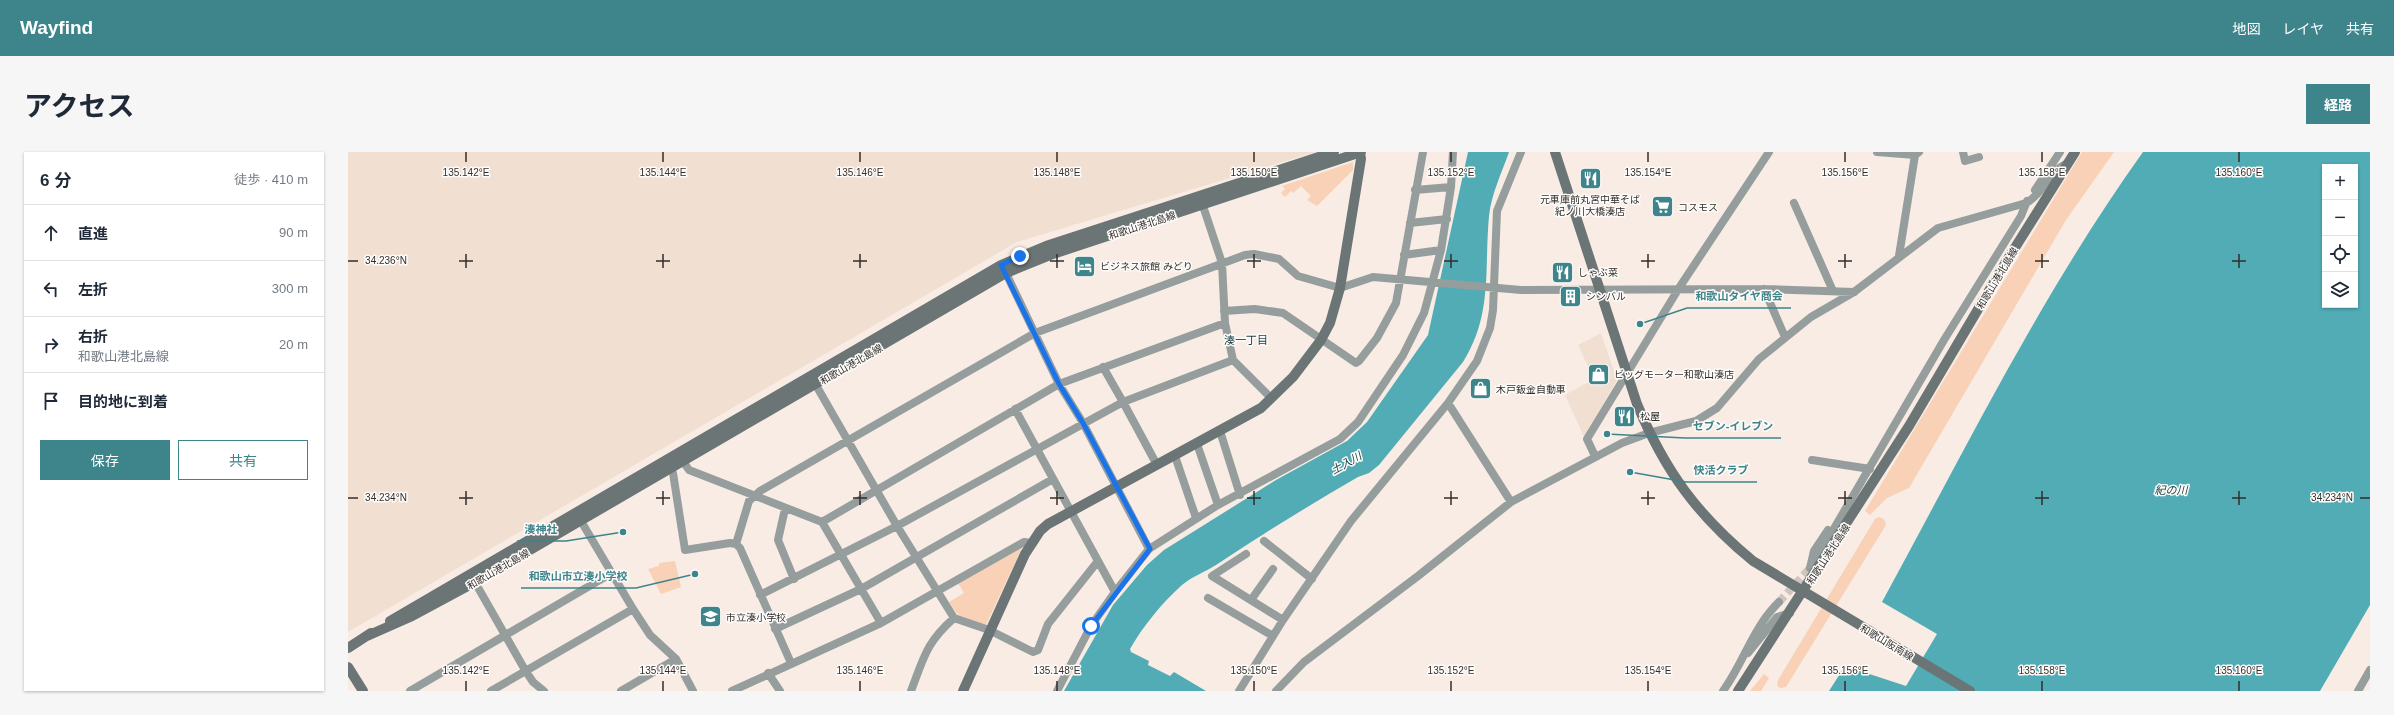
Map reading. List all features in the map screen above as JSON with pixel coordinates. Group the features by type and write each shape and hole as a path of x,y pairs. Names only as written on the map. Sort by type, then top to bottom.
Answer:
{"main road":[{"name":"和歌山港北島線","path":"348,648 367,636 410,617 472,578 1004,269 1050,255 1334,152"},
{"name":"和歌山港北島線","path":"1201,200 1361,152"},
{"path":"963,691 989,630 1025,554 1048,524 1261,408 1293,377 1321,340 1330,323 1340,288 1361,152"},
{"name":"和歌山港北島線","path":"1555,152 1627,374 1649,433 1671,472 1688,496 1722,536 1753,561 1804,592 1815,567 1909,426 2066,164 2075,152"},
{"path":"1738,691 1804,592"},
{"name":"和歌山阪南線","path":"1804,592 1970,691"},
{"path":"348,668 363,691"}],"street":[{"path":"1224,311 1256,309 1283,313 1356,363 1359,362 1389,317 1396,303 1423,152"},
{"path":"1057,691 1091,626 1115,592 1150,549 1218,505 1240,495 1340,439 1358,422 1403,355 1424,313 1436,283 1451,187 1453,152"},
{"path":"1239,691 1283,620 1351,521 1448,403 1477,361 1485,346 1493,310 1492,288 1497,211 1521,152"},
{"path":"1595,456 1588,439 1679,288 1769,152"},
{"path":"1877,152 1917,154 1899,256"},
{"path":"1962,152 1965,161 1979,157"},
{"path":"1815,567 1818,556 1944,340 2021,216 2026,203 2060,152"},
{"path":"1276,691 1304,662 1418,576 1511,502 1595,456 1649,433 1696,421 1717,408 1759,359 1785,337 1811,317 1854,292 1899,256 1938,228 2026,203 2034,199 2058,168 2066,164"},
{"path":"1415,190 1451,187"},
{"path":"1201,200 1222,263 1225,323 1232,360 1271,398"},
{"path":"1794,203 1833,291"},
{"path":"1410,223 1446,219"},
{"path":"1404,256 1441,250"},
{"path":"736,544 749,501 760,491 849,441 1035,332 1245,255 1254,254 1279,259 1298,276 1340,288 1373,277 1492,288 1679,288 1854,292"},
{"path":"1004,269 1059,384 1083,423 1150,549"},
{"path":"1764,289 1785,337"},
{"path":"822,522 1059,384 1225,323"},
{"path":"760,595 842,556 1122,402 1232,360"},
{"path":"1103,367 1158,465"},
{"path":"814,380 898,526 954,618 989,630 1033,652 1038,650 1048,624 1098,561"},
{"path":"1448,403 1511,502"},
{"path":"1015,409 1115,592"},
{"path":"1220,431 1240,495"},
{"path":"1197,444 1218,505"},
{"path":"1175,456 1196,518"},
{"path":"680,457 689,470 754,497 822,522 881,623"},
{"path":"1812,460 1870,468"},
{"path":"669,464 685,550 736,544"},
{"path":"775,630 861,589 1053,479"},
{"path":"785,509 778,540 794,579"},
{"path":"578,516 610,574 632,609 650,635 676,659 692,691"},
{"path":"1264,541 1312,579"},
{"path":"732,691 768,673 881,623 1024,542 1032,543"},
{"path":"736,544 740,548 775,630 791,663"},
{"path":"1246,554 1212,576 1283,620"},
{"path":"1251,600 1273,569"},
{"path":"410,691 421,688 610,574"},
{"path":"472,578 525,670 533,682 544,691"},
{"path":"1208,598 1273,636"},
{"path":"1745,656 1748,646 1767,614 1779,602"},
{"path":"490,691 632,609"},
{"path":"1723,691 1745,656 1777,617 1790,613"},
{"path":"911,691 929,644 936,634 954,618"},
{"path":"621,691 676,659"},
{"path":"2358,691 2370,670"},
{"path":"768,673 780,691"}],"shaded area":[{"path":"348,152 1316,152 1017,242 348,632"},
{"path":"2082,152 2114,152 2066,220 1909,488 1887,498 1870,515 1865,511"},
{"path":"1353,162 1353,170 1317,206 1307,200 1311,196 1301,186 1293,193 1291,191 1285,197 1281,193 1285,189 1282,186"},
{"path":"1601,333 1617,380 1584,437 1565,395 1594,379 1578,345"},
{"path":"1879,517 1884,519 1886,525 1786,687 1780,688 1777,685 1778,680 1875,519"},
{"path":"1020,549 1021,550 985,627 957,614 949,602 964,593 958,583"},
{"path":"675,561 681,587 661,594 648,569 659,566 659,563"},
{"path":"1764,674 1769,678 1761,691 1750,691"}],"water":[{"name":"土入川","path":"1468,152 1509,152 1494,192 1490,208 1483,309 1473,344 1463,362 1379,465 1369,473 1358,477 1322,498 1216,565 1186,582 1167,599 1153,615 1135,640 1130,649 1131,652 1149,661 1148,665 1170,676 1174,672 1206,691 1064,691 1113,605 1147,565 1164,550 1276,480 1347,441 1367,422 1428,335"},
{"name":"紀の川","path":"2143,152 2370,152 2370,605 2320,691 1829,691 1845,666 1906,686 1937,634 1882,602 1974,430 2071,260"}],"tunnel":[{"path":"1779,602 1810,568"}],"place":[{"name":"元車庫前丸宮中華そば 紀ノ川大橋湊店","path":"1590,179"},
{"name":"コスモス","path":"1663,207"},
{"name":"ビジネス旅館 みどり","path":"1084,266"},
{"name":"しゃぶ菜","path":"1562,272"},
{"name":"シンバル","path":"1570,296"},
{"name":"和歌山タイヤ商会","path":"1640,324"},
{"name":"ビッグモーター和歌山湊店","path":"1598,374"},
{"name":"木戸鈑金自動車","path":"1480,389"},
{"name":"松屋","path":"1624,416"},
{"name":"セブン-イレブン","path":"1607,434"},
{"name":"快活クラブ","path":"1630,472"},
{"name":"湊神社","path":"623,532"},
{"name":"和歌山市立湊小学校","path":"695,574"},
{"name":"市立湊小学校","path":"710,617"}],"district":[{"name":"湊一丁目","path":"1246,340"}],"route":[{"path":"1020,256 1001,265 1059,384 1083,423 1150,549 1115,592 1091,626"}]}
